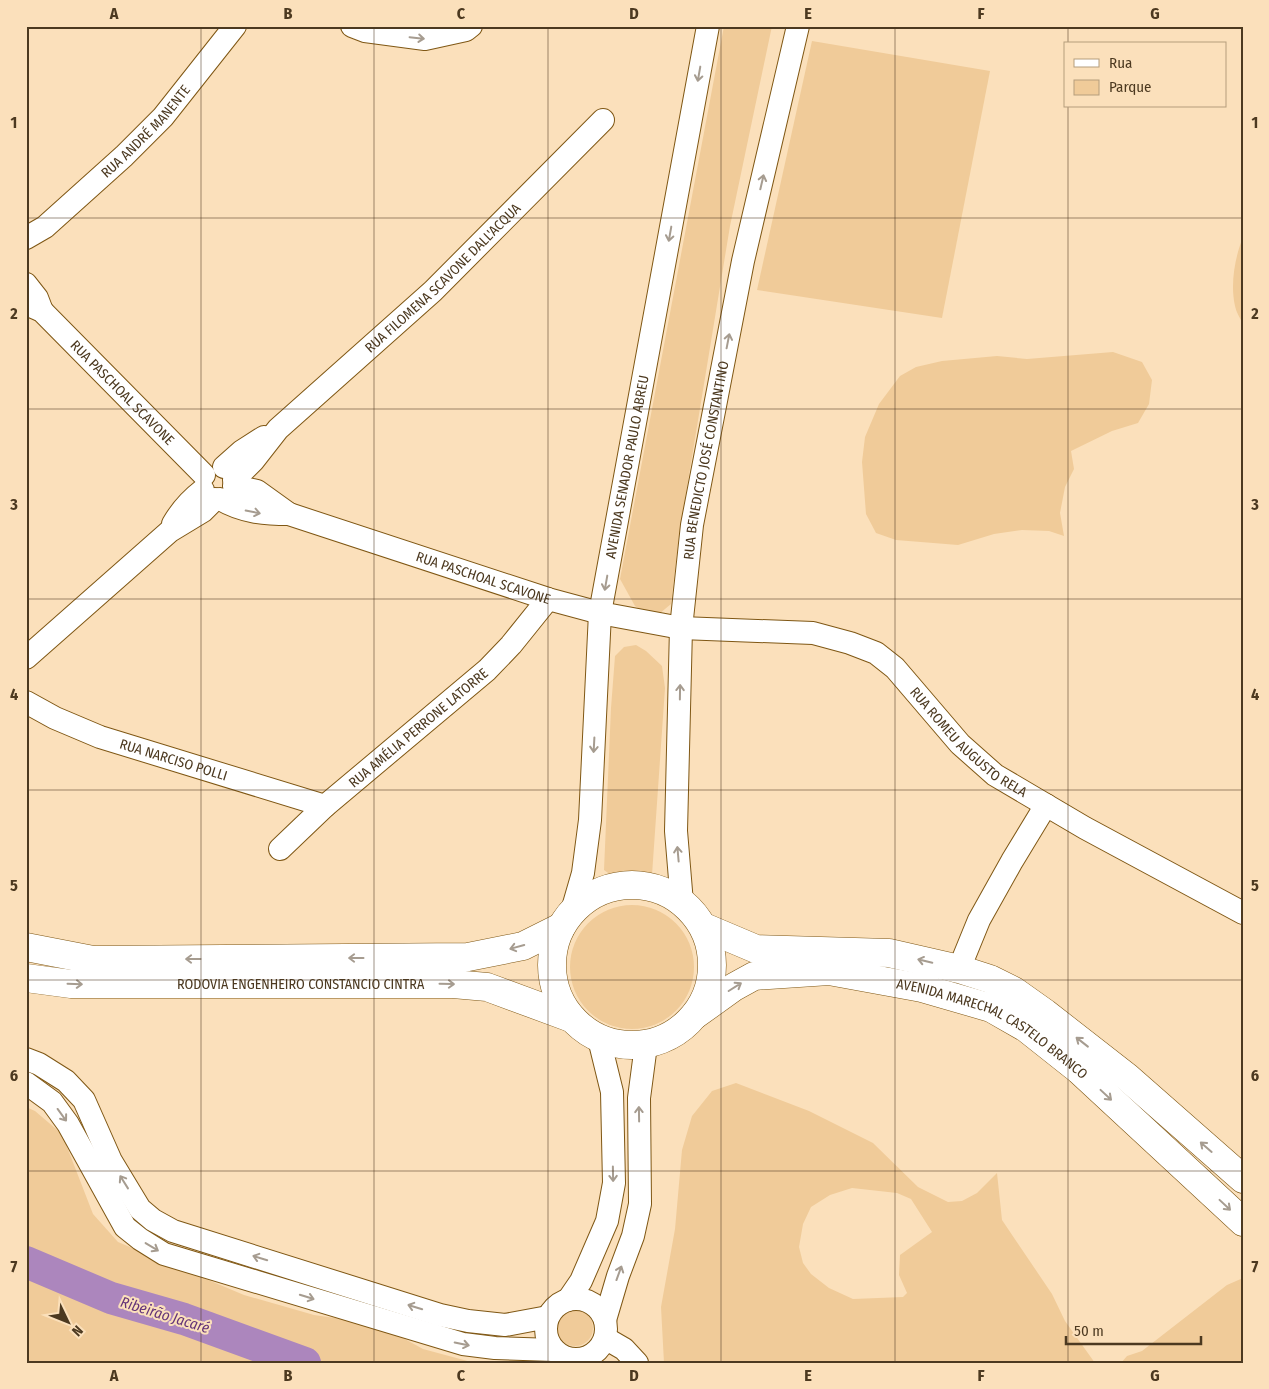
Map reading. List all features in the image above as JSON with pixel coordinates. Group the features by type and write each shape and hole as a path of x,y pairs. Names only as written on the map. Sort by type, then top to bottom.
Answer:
{"main road":[{"path":"635,884 652,887 668,893 682,903 689,907 704,927 712,954 711,982 705,999 695,1015 682,1028 665,1039 646,1045 622,1046 599,1039 584,1030 571,1018 560,1002 553,983 551,964 554,945 566,919 585,899 617,886 635,884"},
{"name":"RODOVIA ENGENHEIRO CONSTANCIO CINTRA","path":"26,947 93,960 468,957 523,946 566,919"},
{"name":"AVENIDA MARECHAL CASTELO BRANCO","path":"704,927 756,949 889,953 990,978 1014,991 1045,1012 1127,1077 1243,1179"},
{"name":"AVENIDA MARECHAL CASTELO BRANCO","path":"695,1015 734,987 754,976 829,971 922,988 991,1008 1026,1028 1079,1070 1243,1222"},
{"name":"RODOVIA ENGENHEIRO CONSTANCIO CINTRA","path":"26,978 70,984 452,984 488,987 571,1018"}],"street":[{"name":"RUA ANDRÉ MANENTE","path":"26,254 38,240 36,232 124,156 163,117 235,26"},
{"path":"352,26 364,31 425,39 466,30 471,26"},
{"name":"RUA BENEDICTO JOSÉ CONSTANTINO","path":"682,903 676,831 681,628 692,525 745,252 798,26"},
{"name":"AVENIDA SENADOR PAULO ABREU","path":"566,919 583,873 590,820 600,614 702,32"},
{"name":"RUA FILOMENA SCAVONE DALL'ACQUA","path":"26,658 170,531 180,512 192,499 219,485 253,461 278,429 433,291 604,120"},
{"name":"RUA PASCHOAL SCAVONE","path":"26,284 37,298 34,308 243,510 264,514 289,514 548,599 600,614 681,628"},
{"name":"RUA AMÉLIA PERRONE LATORRE","path":"280,849 325,806 486,670 511,645 548,599"},
{"name":"RUA ROMEU AUGUSTO RELA","path":"681,628 813,634 850,643 876,653 895,668 960,744 995,775 1243,913"},
{"name":"RUA NARCISO POLLI","path":"26,702 55,718 100,737 325,806"},
{"path":"959,969 979,920 1046,805"},
{"path":"568,1300 581,1281 608,1221 614,1184 612,1092 599,1039"},
{"path":"26,1083 52,1102 68,1124 125,1227 164,1254 463,1344 579,1359 595,1352 605,1329 618,1276 633,1236 640,1204 639,1098 646,1045"},
{"path":"26,1059 39,1064 66,1081 84,1100 111,1160 140,1209 153,1220 173,1231 440,1315 468,1321 505,1325 548,1317"},
{"path":"559,1356 546,1334 548,1317 560,1303 577,1298 594,1304 601,1311 605,1329 636,1363"}],"green space":[{"path":"724,26 772,26 730,226 679,536 671,604 659,614 647,614 635,606 620,579"},
{"path":"812,41 990,71 942,318 757,290"},
{"path":"1243,237 1243,324 1236,308 1233,280"},
{"path":"1113,352 1142,362 1152,380 1149,404 1138,423 1112,431 1071,451 1074,469 1065,487 1060,513 1064,536 1049,531 1022,530 994,534 958,545 896,540 876,533 866,514 862,462 865,437 879,404 900,376 916,367 942,361 997,356 1027,359"},
{"path":"636,645 646,651 662,666 665,688 652,875 624,872 611,875 604,870 615,656 624,647"},
{"path":"632,905 656,910 676,923 689,943 694,967 689,991 676,1011 656,1024 632,1029 608,1024 588,1011 575,991 570,967 575,943 588,923 608,910"},
{"path":"736,1083 809,1111 873,1143 918,1187 948,1202 962,1201 977,1193 997,1173 1002,1220 1052,1294 1065,1321 1095,1363 664,1363 661,1307 675,1229 682,1150 692,1116 712,1091","holes":["852,1188 897,1193 911,1199 932,1232 900,1255 899,1275 907,1293 903,1297 853,1299 829,1288 811,1274 803,1263 799,1247 803,1224 811,1207 830,1195"]},
{"path":"26,1107 35,1111 62,1134 93,1214 118,1242 244,1295 314,1315 363,1322 392,1332 423,1349 475,1363 26,1363"},
{"path":"1243,1278 1243,1363 1121,1363 1127,1356 1142,1351 1227,1285"},
{"path":"575,1310 582,1311 588,1315 592,1321 592,1335 588,1341 582,1345 575,1346 568,1345 562,1341 558,1335 557,1328 558,1321 562,1315 568,1311"}],"waterway":[{"name":"Ribeirão Jacaré","path":"26,1262 111,1298 184,1319 305,1363"}]}
